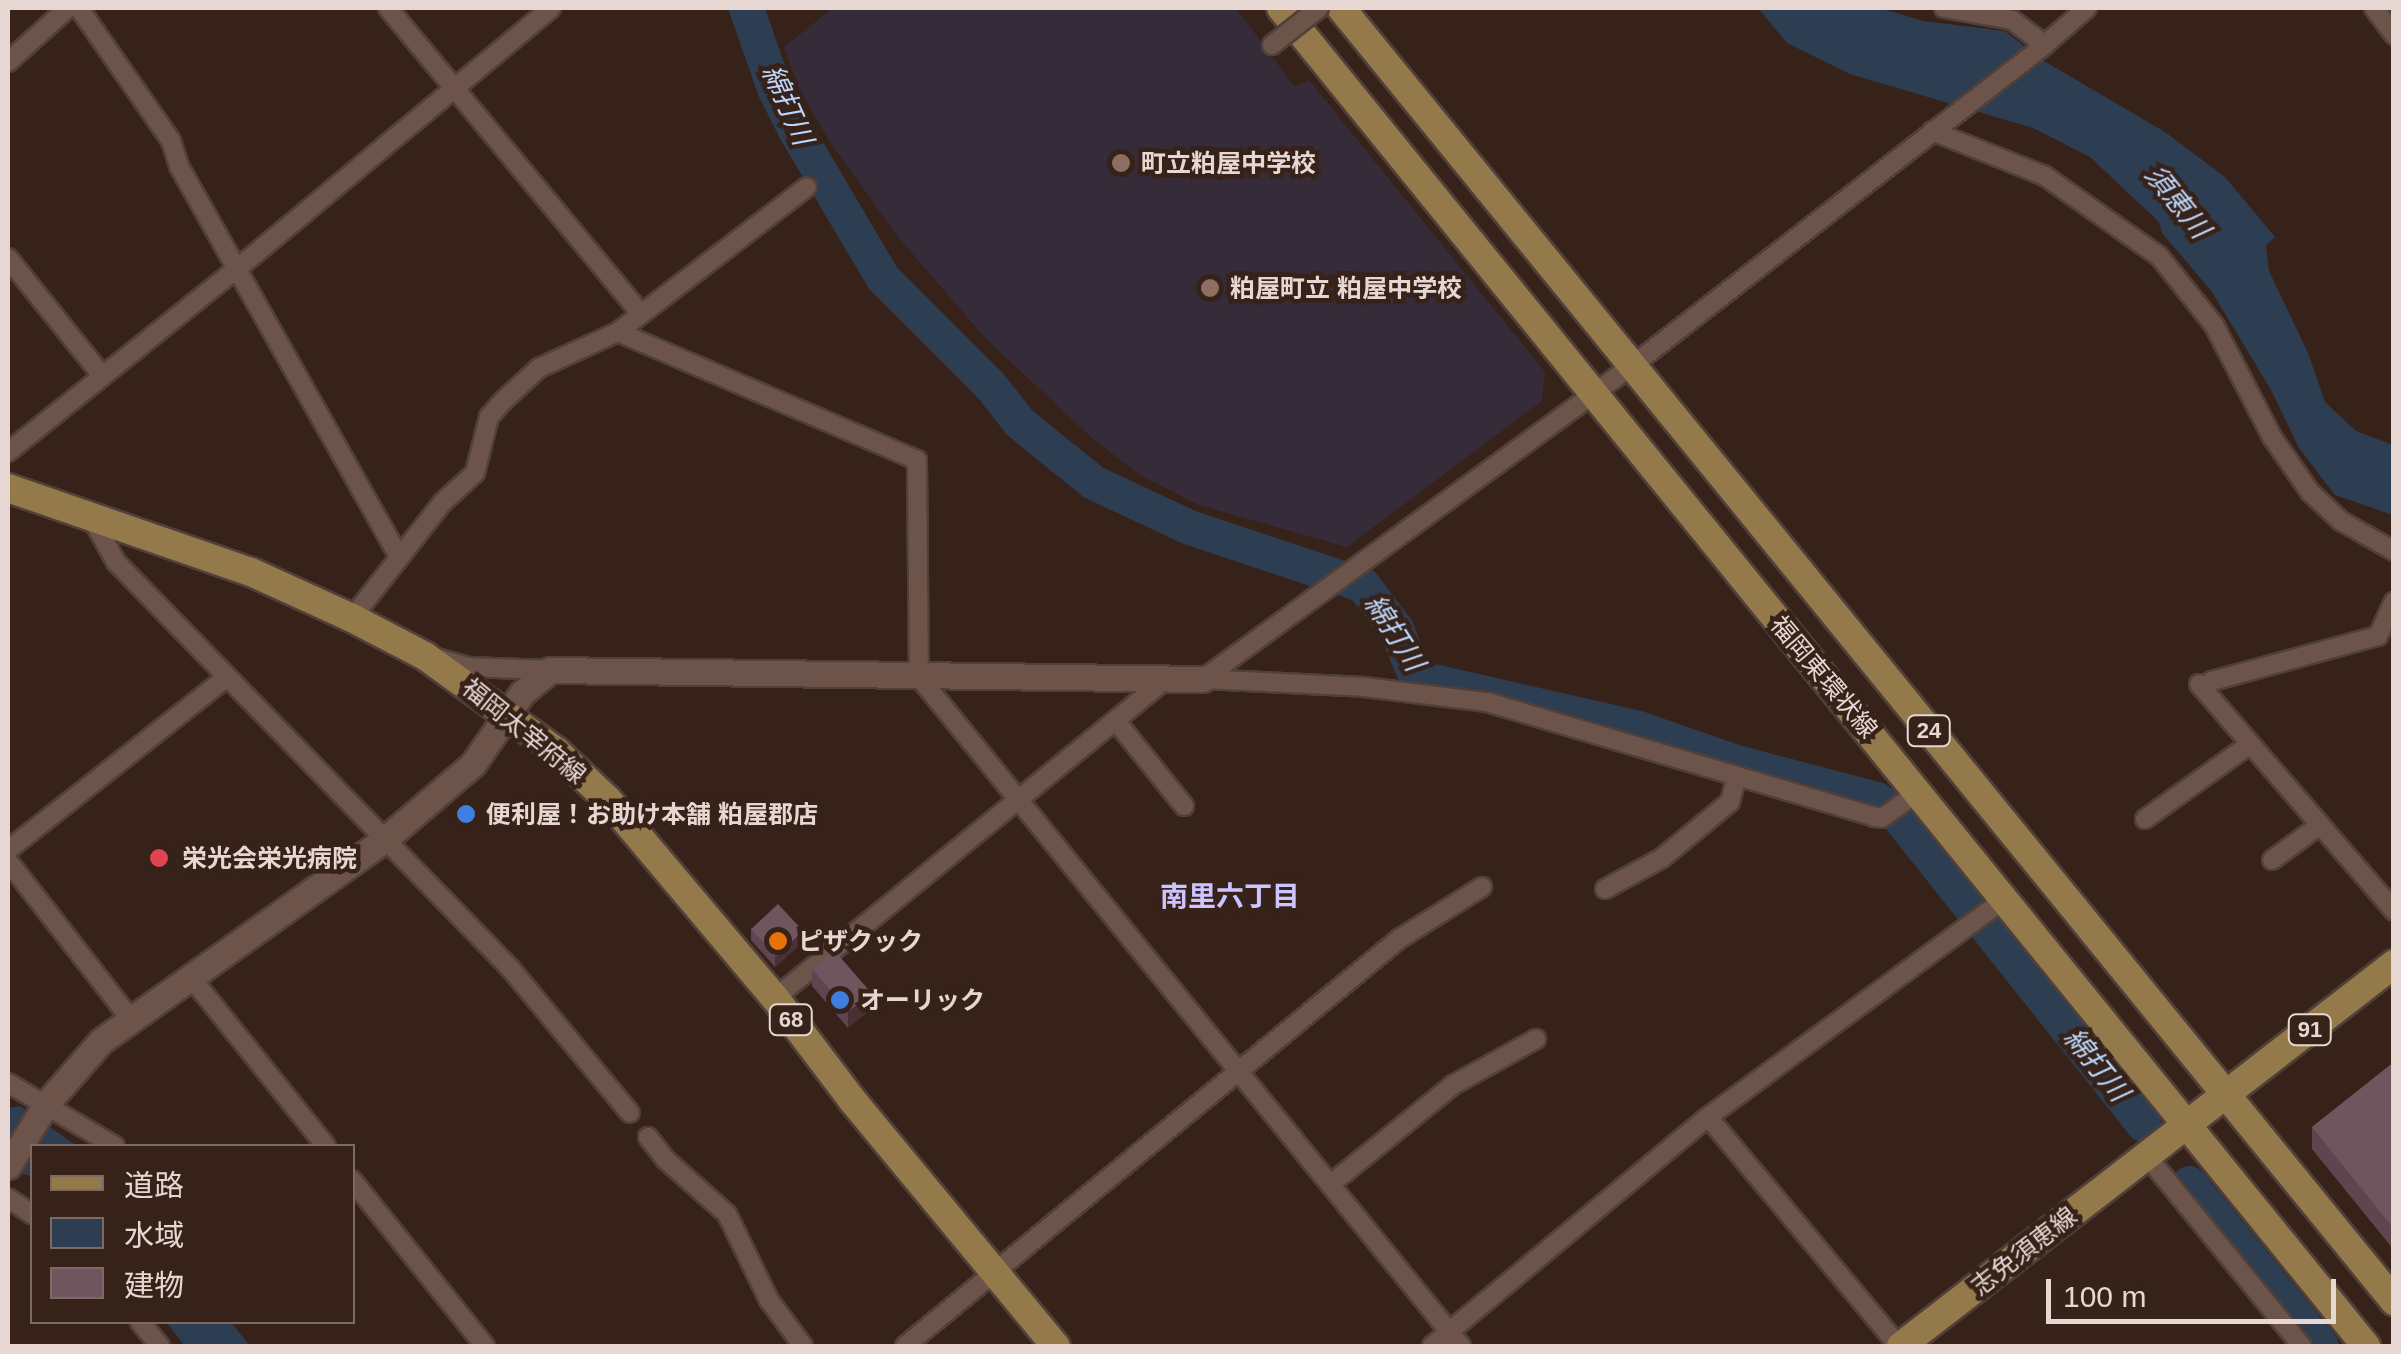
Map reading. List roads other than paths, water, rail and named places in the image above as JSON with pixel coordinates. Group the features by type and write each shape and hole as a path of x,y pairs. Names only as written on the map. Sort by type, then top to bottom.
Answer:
{"main road":[{"name":"福岡東環状線","path":"1282,8 1593,394 1995,906 2178,1128 2366,1346"},
{"name":"福岡東環状線","path":"1342,8 2394,1301"},
{"name":"福岡太宰府線","path":"8,488 251,572 425,656 508,712 608,800 775,998 853,1101 1056,1346"},
{"name":"91","path":"2146,1155 2394,964"},
{"name":"志免須恵線","path":"1900,1346 2146,1155"}],"street":[{"path":"8,62 68,8"},
{"path":"79,8 171,141 180,168 400,556"},
{"path":"388,8 640,313"},
{"path":"8,452 238,268 551,8"},
{"path":"1272,45 1319,8"},
{"path":"1944,8 2012,20 2043,47"},
{"path":"1203,679 1633,364 2043,47 2087,8"},
{"path":"2374,8 2394,35"},
{"path":"1935,128 2056,182 2158,256 2214,325 2272,437 2310,492 2341,521 2394,551"},
{"path":"352,618 443,502 475,473 489,417 503,401 540,368 618,332 808,188"},
{"path":"8,258 102,374"},
{"path":"618,332 917,460 919,677 1462,1346"},
{"path":"90,515 116,562 510,968 630,1113"},
{"path":"2394,602 2378,636 2201,686 2394,911"},
{"path":"425,656 468,667 550,670 1203,679 1394,690 1487,702 1882,818 1909,798"},
{"path":"8,1166 46,1104 101,1041 193,980 384,840 473,764 508,712 550,670"},
{"path":"8,850 227,677"},
{"path":"775,998 1166,679"},
{"path":"1116,721 1184,806"},
{"path":"2146,819 2250,744"},
{"path":"1606,889 1662,858 1730,802 1737,776"},
{"path":"2272,860 2320,825"},
{"path":"8,861 132,1021"},
{"path":"904,1346 1399,939 1482,887"},
{"path":"1432,1346 1728,1102 1995,906"},
{"path":"193,980 324,1144"},
{"path":"1332,1182 1453,1085 1536,1039"},
{"path":"8,1083 112,1144"},
{"path":"1708,1118 1900,1346"},
{"path":"648,1137 665,1159 727,1214 769,1300 803,1346"},
{"path":"2146,1155 2302,1346"},
{"path":"355,1184 485,1346"},
{"path":"8,1198 30,1213"},
{"path":"142,1324 160,1346"}],"water":[{"name":"須恵川","path":"1758,8 1880,8 1923,21 2005,31 2039,58 2165,132 2225,177 2275,237 2266,245 2269,271 2308,353 2325,402 2356,431 2393,445 2393,515 2335,495 2299,448 2271,390 2212,292 2162,233 2159,222 2090,157 2033,128 1850,74 1787,43"},
{"path":"20,1106 74,1144 30,1144 30,1176 8,1171 8,1108"},
{"path":"168,1324 233,1324 250,1346 185,1346"}],"waterway":[{"name":"綿打川","path":"746,8 774,88 794,128 882,277 990,385 1019,422 1093,482 1189,527 1363,585 1396,629 1416,677 1638,728 1736,762 1876,799 1894,811 2143,1124"},
{"name":"綿打川","path":"2189,1183 2321,1346"}],"place":[{"name":"町立粕屋中学校","path":"1121,163"},
{"name":"粕屋町立 粕屋中学校","path":"1210,288"},
{"name":"便利屋！お助け本舗 粕屋郡店","path":"466,814"},
{"name":"栄光会栄光病院","path":"159,858"},
{"name":"ピザクック","path":"778,941"},
{"name":"オーリック","path":"840,1000"}],"district":[{"name":"南里六丁目","path":"1230,897"}]}
